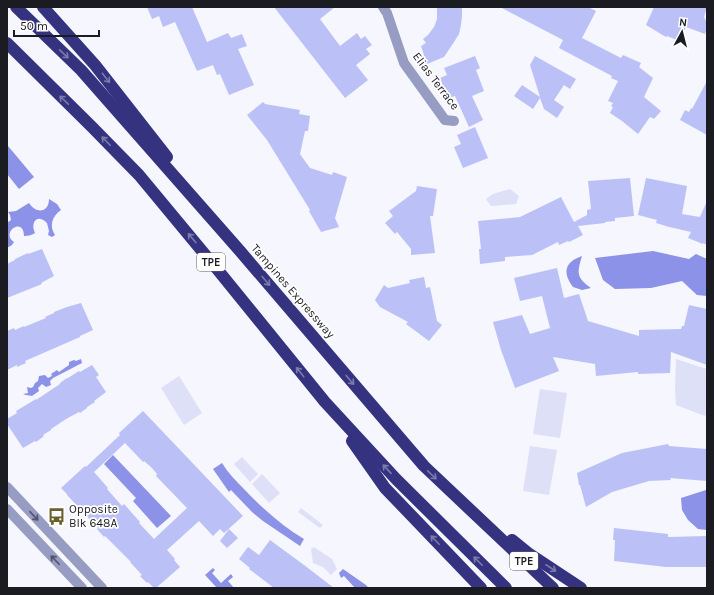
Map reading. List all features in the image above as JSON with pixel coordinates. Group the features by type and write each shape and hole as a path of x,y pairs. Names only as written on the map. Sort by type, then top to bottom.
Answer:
{"highway":[{"name":"Tampines Expressway","path":"16,7 81,70 240,251 424,466 553,588"},
{"path":"42,7 95,64 240,251"},
{"name":"TPE","path":"9,48 92,127 139,175 325,402 396,479 506,588"},
{"path":"325,402 385,488 482,588"},
{"path":"494,533 509,538 528,553 581,588"}],"street":[{"name":"Elias Terrace","path":"383,7 404,62 445,120 454,121"},
{"path":"7,487 102,588"},
{"path":"7,509 82,588"}],"shaded area":[{"path":"510,189 519,196 516,204 491,206 486,199 493,194"},
{"path":"676,359 707,369 707,416 676,405"},
{"path":"179,376 202,413 184,425 161,388"},
{"path":"540,389 567,393 560,438 533,434"},
{"path":"530,446 557,450 549,495 523,491"},
{"path":"242,457 258,474 250,482 234,464"},
{"path":"262,474 280,493 269,503 252,484"},
{"path":"301,508 323,525 320,528 298,512"},
{"path":"314,547 332,559 337,569 331,575 323,567 313,563 311,549"}],"water":[{"path":"8,146 34,177 19,189 7,174"},
{"path":"49,199 57,204 61,210 55,215 52,221 52,228 55,235 52,237 48,235 49,231 47,223 43,220 37,219 35,220 33,226 35,233 32,235 24,236 23,230 17,226 11,230 10,238 14,242 7,248 7,223 11,220 8,212 16,211 29,203 35,209 42,210 47,207"},
{"path":"653,251 689,259 696,254 707,259 707,296 697,295 682,281 651,288 615,289 603,280 595,258"},
{"path":"582,256 579,267 580,278 591,288 582,290 573,287 567,277 567,268 572,261"},
{"path":"81,359 82,363 53,378 50,381 51,385 46,387 42,384 38,388 39,391 32,396 23,394 28,393 27,387 33,387 38,381 39,376 45,375 48,378 57,370 59,372 69,365 69,362"},
{"path":"113,455 171,516 157,528 133,501 136,498 104,464"},
{"path":"222,463 235,480 265,510 304,539 300,546 263,521 231,490 229,492 213,469"},
{"path":"706,490 707,530 698,529 688,520 682,510 681,498"},
{"path":"213,568 215,570 212,573 221,583 231,574 233,577 228,581 234,588 217,588 205,575"},
{"path":"343,569 369,588 355,588 344,576 341,578 339,573"}],"building":[{"path":"147,7 192,7 207,42 228,33 231,38 242,34 247,46 238,49 254,85 229,95 220,74 217,75 213,65 197,71 175,22 163,27 159,16 152,19"},
{"path":"274,7 335,7 320,19 340,46 357,33 361,39 365,36 372,45 366,49 370,54 356,65 368,80 345,98"},
{"path":"437,7 462,7 461,25 459,34 444,57 427,64 421,46 426,43 423,39 434,27 437,19"},
{"path":"500,7 588,7 596,11 582,38 621,58 623,55 641,63 639,67 653,78 644,97 661,111 654,119 650,117 638,134 610,113 613,103 608,101 618,81 611,78 612,76 559,48 563,40"},
{"path":"654,7 707,7 704,17 707,23 705,34 686,27 679,41 667,36 666,37 646,25"},
{"path":"475,56 480,68 476,70 484,91 472,96 483,120 469,127 455,96 448,98 440,78 447,75 444,68"},
{"path":"535,56 576,79 570,89 564,85 554,100 564,107 557,118 544,109 540,98 533,109 514,96 522,85 540,97 530,65"},
{"path":"707,81 707,135 680,120 685,110 689,112 691,108 692,109"},
{"path":"263,102 265,104 300,110 299,114 310,116 308,131 305,131 300,154 310,168 332,175 333,172 347,177 335,218 339,227 321,232 309,211 310,210 267,140 247,115"},
{"path":"475,127 488,158 463,168 454,147 461,144 457,135"},
{"path":"630,178 634,216 615,218 615,221 605,223 578,226 583,235 569,242 568,241 559,245 558,242 532,255 505,257 505,261 480,264 479,249 481,249 478,221 520,217 561,197 574,222 587,215 587,210 591,209 588,181"},
{"path":"646,178 687,186 682,214 700,217 707,201 707,245 688,238 691,232 665,226 656,223 657,220 638,215"},
{"path":"417,186 437,189 433,216 430,216 435,253 411,255 411,249 397,232 395,234 385,223 393,216 389,211 416,191"},
{"path":"42,249 54,276 41,283 42,284 7,298 7,264 28,253"},
{"path":"557,268 564,298 579,294 588,321 639,336 639,330 681,329 682,326 684,326 689,305 707,309 707,365 671,352 670,373 638,374 638,372 596,376 595,364 553,357 559,371 515,388 501,350 493,322 522,315 530,334 550,328 542,296 520,301 514,278"},
{"path":"424,277 426,288 430,287 437,321 442,325 429,341 406,324 408,322 380,307 375,300 384,285 388,288 410,283 409,280"},
{"path":"81,303 93,330 25,361 26,363 17,367 17,365 7,370 7,331 14,328 15,330 24,327 46,318 45,317 54,312"},
{"path":"92,365 99,375 96,377 106,392 80,413 79,412 66,419 43,435 44,436 36,442 35,441 23,448 7,424 7,419 17,413 16,411 36,400 67,378"},
{"path":"143,411 243,516 224,533 220,529 213,536 199,521 167,550 180,567 156,588 148,582 147,583 140,576 142,575 131,562 105,536 104,537 97,529 98,528 61,488 120,435 119,433","holes":["125,443 143,462 144,461 151,467 157,474 156,476 187,508 154,539 124,504 122,506 94,472"]},
{"path":"668,444 669,446 707,449 707,481 670,478 671,480 649,481 612,492 586,507 577,473 622,453"},
{"path":"614,528 668,534 668,537 707,536 707,567 666,567 614,561"},
{"path":"229,529 238,538 227,548 220,541"},
{"path":"270,540 334,588 274,588 249,569 250,568 239,559 248,547 259,555"}],"place":[{"name":"Opposite Blk 648A","path":"56,516"}]}
